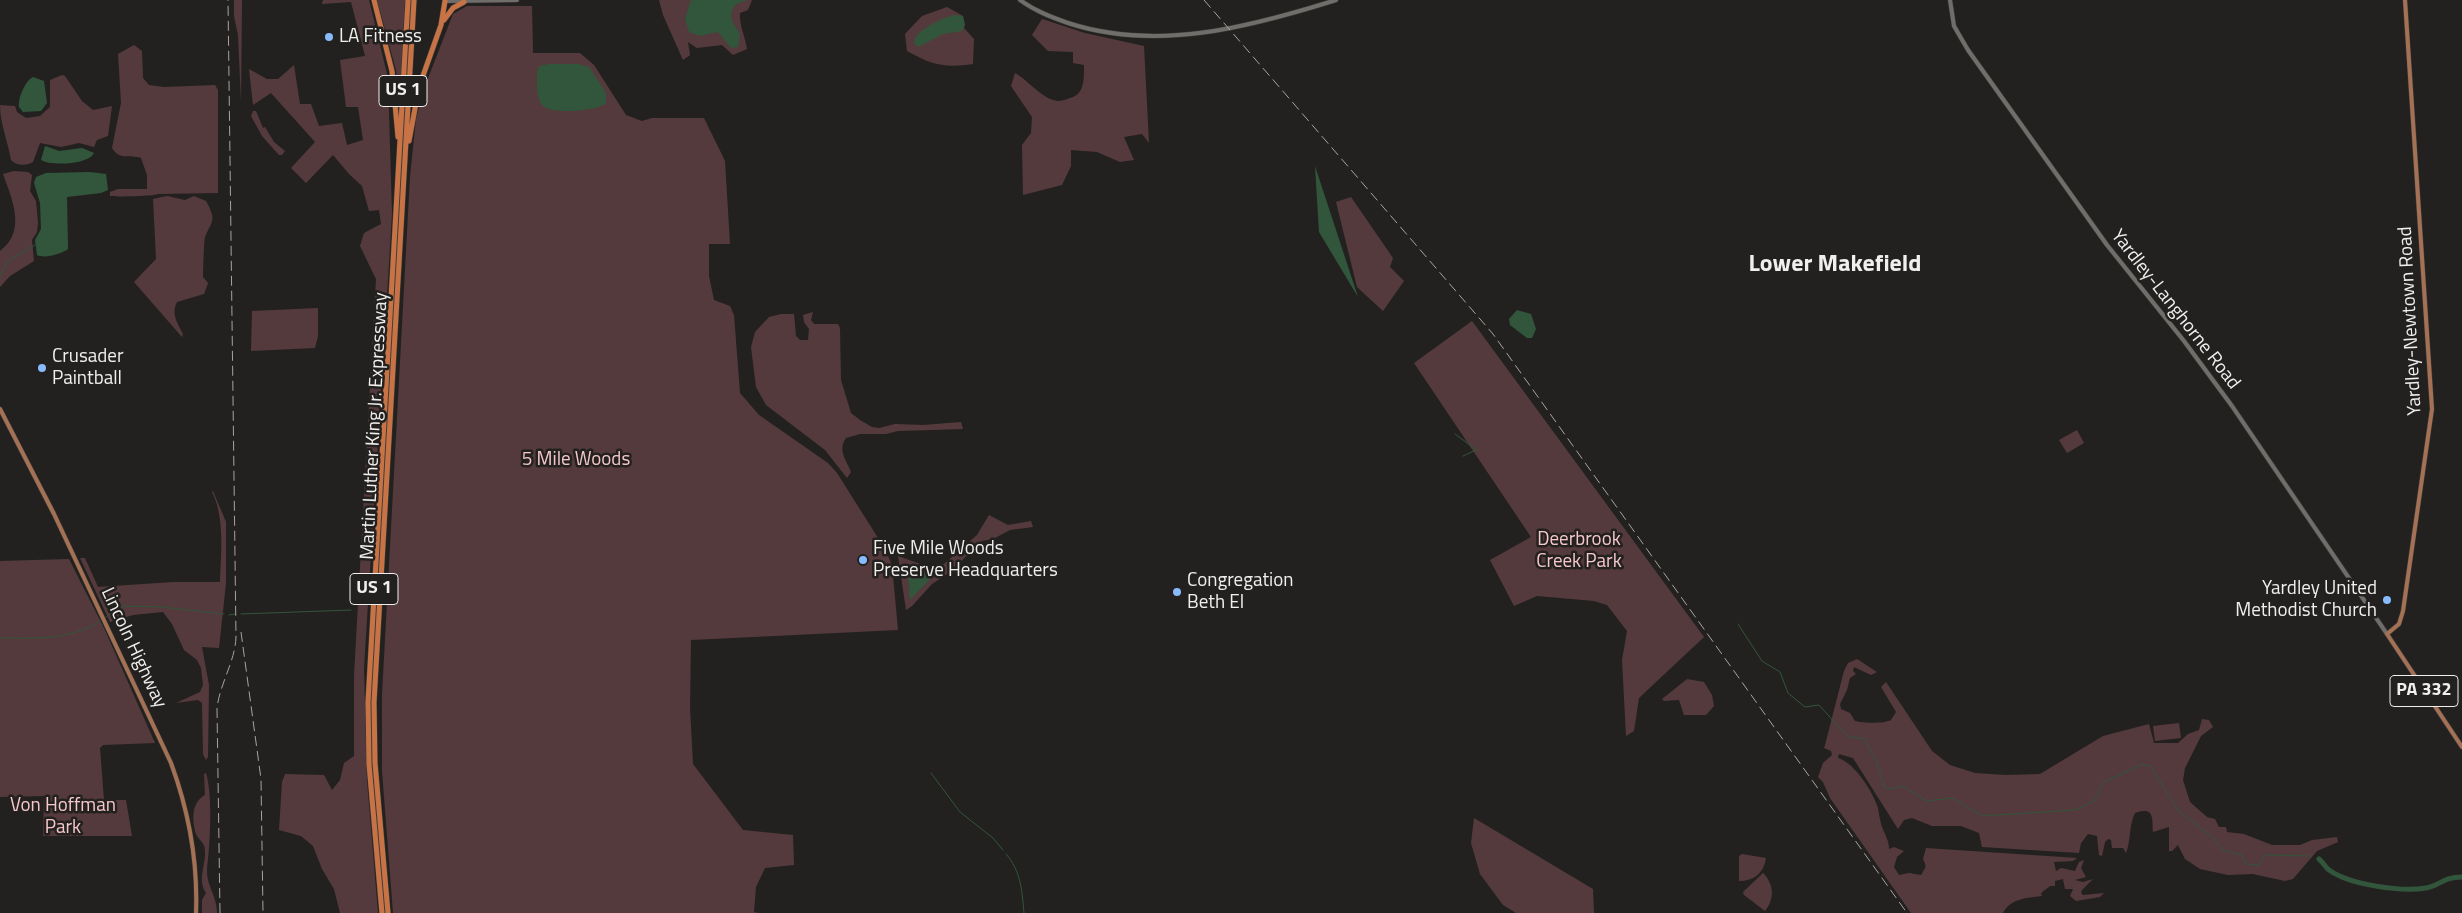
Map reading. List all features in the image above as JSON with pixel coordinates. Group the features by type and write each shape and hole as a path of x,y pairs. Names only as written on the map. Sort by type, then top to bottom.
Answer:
{"highway":[{"path":"374,0 388,49 394,86 398,182"},
{"name":"Martin Luther King Jr. Expressway","path":"382,913 370,771 368,702 408,0"},
{"name":"Martin Luther King Jr. Expressway","path":"388,913 376,771 374,702 414,0"},
{"path":"441,25 443,0"},
{"path":"405,166 419,87 441,25 451,10 464,2"}],"main road":[{"path":"443,0 464,2 517,0"},
{"path":"1020,0 1036,10 1083,28 1144,36 1177,36 1210,32 1270,19 1336,0"},
{"name":"Yardley-Langhorne Road","path":"1950,0 1955,28 1968,50 2112,252 2184,341 2232,406 2387,634"},
{"name":"Yardley-Newtown Road","path":"2387,634 2399,624 2403,611 2432,409 2405,0"},
{"name":"Lincoln Highway","path":"0,409 54,514 171,763 183,797 190,831 196,871 196,913"},
{"name":"PA 332","path":"2387,634 2462,747"}],"green space":[{"path":"234,0 242,0 241,102 238,35 234,16"},
{"path":"323,0 369,0 388,78 392,214 364,668 367,781 378,913 340,913 334,889 322,869 313,846 301,836 279,830 282,782 285,774 324,775 332,790 340,780 344,763 354,756 354,676 376,279 360,246 364,233 381,224 379,210 369,211 362,186 333,155 306,183 291,168 315,142 271,93 253,105 249,69 267,79 278,79 294,65 300,104 311,104 319,126 342,123 347,145 363,140 358,107 346,107 340,60 365,56 351,2 322,4"},
{"path":"377,0 405,0 400,107 396,70"},
{"path":"659,0 752,0 748,10 740,13 740,22 747,49 733,55 722,45 697,48 688,42 690,55 683,60 663,15"},
{"name":"5 Mile Woods","path":"467,6 532,6 533,53 580,53 594,65 626,115 642,121 652,118 704,118 725,161 730,244 709,244 709,276 714,300 730,306 734,315 740,393 759,415 828,463 837,473 885,549 892,565 898,630 691,640 690,708 693,764 743,830 793,835 794,865 765,868 756,887 754,912 759,913 393,913 382,771 382,695 410,177 416,119 425,86 453,14"},
{"path":"947,7 963,16 964,28 974,39 973,64 954,66 939,64 907,51 905,34 922,16"},
{"path":"1042,19 1085,33 1144,46 1149,143 1142,134 1124,137 1134,160 1120,162 1097,152 1071,150 1071,166 1062,185 1023,195 1022,145 1031,133 1032,117 1011,86 1015,73 1041,94 1058,101 1079,93 1084,80 1084,65 1073,63 1073,52 1048,51 1032,35"},
{"path":"134,45 142,51 143,78 149,85 164,87 215,85 218,90 218,193 110,196 110,192 118,189 147,189 147,175 141,158 122,156 112,148 121,103 118,54"},
{"path":"62,75 65,76 82,101 93,110 112,106 108,136 97,140 94,147 79,143 61,147 40,143 33,162 25,165 16,163 11,160 1,119 0,105 15,106 17,112 26,118 40,116 50,107 50,80"},
{"path":"253,111 256,111 263,128 265,127 274,142 285,151 282,155 279,155 262,136 251,116"},
{"path":"14,171 28,172 32,175 30,191 36,201 38,223 37,232 32,240 34,261 10,276 0,287 0,251 13,234 15,224 13,204 3,174"},
{"path":"167,196 185,200 194,196 206,201 212,217 205,237 203,277 208,283 204,294 177,302 175,306 176,318 183,334 182,337 134,282 156,259 153,199"},
{"path":"1351,197 1393,258 1390,267 1404,281 1383,311 1357,287 1336,202"},
{"path":"318,308 318,336 315,348 251,351 252,311"},
{"path":"813,312 811,320 814,324 838,324 840,328 841,380 851,413 872,427 879,428 895,424 923,425 961,422 963,429 898,431 886,434 860,434 846,438 842,447 845,460 851,472 847,478 825,450 766,405 756,387 751,347 755,332 769,317 781,314 794,314 796,336 800,340 808,340 809,329 804,322 803,315"},
{"name":"Deerbrook Creek Park","path":"1472,321 1704,637 1639,698 1634,731 1626,736 1622,660 1627,631 1607,605 1594,601 1537,596 1514,606 1490,560 1531,537 1414,363"},
{"path":"2077,430 2084,443 2067,453 2059,440"},
{"path":"213,491 226,522 226,583 219,648 202,647 209,685 208,757 206,760 203,754 202,703 198,700 176,703 200,692 203,685 201,668 197,660 184,650 172,624 163,612 133,615 110,622 80,558 85,558 98,587 173,582 220,582 221,524"},
{"path":"989,515 1008,525 1031,521 1033,527 1010,530 993,539 982,541 950,572 932,584 906,610 898,556 937,570 977,535"},
{"name":"Von Hoffman Park","path":"69,559 104,628 155,743 103,745 100,748 104,800 126,800 132,836 43,836 44,796 0,797 0,561"},
{"path":"1857,659 1877,672 1871,675 1854,667 1853,671 1856,674 1850,678 1847,690 1840,704 1841,709 1850,713 1855,721 1873,723 1891,720 1896,712 1881,687 1886,682 1932,751 1950,765 1975,773 2006,775 2040,774 2103,736 2149,724 2154,743 2178,743 2188,734 2199,730 2202,719 2209,720 2213,727 2201,736 2185,768 2183,780 2190,802 2207,817 2215,819 2219,827 2226,827 2227,832 2244,834 2272,845 2300,845 2312,840 2337,837 2338,842 2317,851 2293,879 2285,881 2253,874 2228,875 2200,869 2185,859 2178,845 2172,851 2169,851 2169,827 2153,832 2151,815 2146,811 2135,813 2126,853 2123,848 2112,848 2111,840 2108,839 2105,842 2102,856 2099,855 2097,836 2088,834 2081,843 2079,853 1982,847 1979,833 1961,826 1932,826 1912,818 1904,820 1898,829 1853,758 1839,754 1838,758 1856,771 1872,794 1878,808 1881,825 1888,840 1889,849 1894,847 1904,851 1897,857 1894,867 1899,875 1909,873 1921,875 1925,867 1923,859 1926,848 2077,858 2073,861 2054,862 2056,871 2061,868 2075,871 2079,862 2084,860 2081,868 2086,877 2075,880 2083,882 2093,879 2081,893 2083,895 2104,893 2100,897 2076,901 2070,896 2073,889 2065,889 2063,879 2055,881 2055,886 2050,886 2041,893 2042,896 2025,898 2010,904 2003,913 1911,913 1830,798 1823,782 1818,777 1823,763 1832,755 1831,751 1824,748 1844,671 1848,663"},
{"path":"1687,679 1704,682 1712,695 1714,706 1706,715 1684,715 1679,700 1664,701 1662,699"},
{"path":"2179,723 2181,738 2155,741 2153,726"},
{"path":"206,773 210,794 207,875 217,907 217,913 202,913 202,900 206,893 202,883 205,848 196,834 194,823 195,807 200,798 205,795 204,774"},
{"path":"1474,818 1593,889 1594,913 1516,913 1503,905 1480,874 1471,843"},
{"path":"1742,854 1766,858 1761,872 1754,878 1739,881 1739,856"},
{"path":"1763,873 1767,877 1772,892 1772,897 1765,911 1744,895 1743,892"}],"shaded area":[{"path":"691,0 747,0 736,4 731,16 740,34 738,47 731,48 718,32 700,36 689,32 685,19"},
{"path":"955,15 963,16 965,25 962,31 943,34 918,47 914,43 915,38 924,29"},
{"path":"578,64 589,67 606,93 606,103 602,106 575,111 548,109 543,106 538,93 537,72 539,66"},
{"path":"33,77 44,81 47,103 41,111 23,112 19,107 21,95 27,82"},
{"path":"45,146 59,151 82,148 94,153 85,160 77,162 61,164 46,162 41,160"},
{"path":"1315,166 1358,297 1319,232"},
{"path":"90,172 106,174 108,190 101,193 67,197 68,249 53,255 37,255 35,240 41,229 40,203 34,183 36,177 46,173"},
{"path":"1517,310 1531,314 1536,329 1532,338 1527,338 1510,325 1509,319"},
{"path":"907,565 932,577 910,600"}],"waterway":[{"path":"0,276 8,261 35,245"},
{"path":"1455,434 1478,451"},
{"path":"1463,456 1476,450"},
{"path":"106,617 123,606 162,607 224,614"},
{"path":"241,614 351,610"},
{"path":"229,615 235,614"},
{"path":"0,638 39,638 64,635 76,632 100,621"},
{"path":"1738,624 1762,661 1780,672 1788,693 1805,707 1819,705 1847,736 1864,739 1877,763 1884,787 1890,789 1903,786 1927,801 1953,798 1982,816 2076,810 2095,800 2103,783 2142,764 2150,766 2178,810 2212,837 2222,850 2242,855 2246,864 2259,865 2265,855 2310,856"},
{"path":"931,773 960,812 993,838 1003,850"},
{"path":"1006,854 1018,874 1024,913"},
{"path":"2319,859 2329,870 2350,880 2390,888 2426,888 2450,878 2462,877"}],"railway":[{"path":"220,913 217,708 233,655 236,637 228,0"},
{"path":"1204,0 1493,334 1907,913"},
{"path":"241,632 261,779 263,913"}],"place":[{"name":"LA Fitness","path":"329,37"},
{"name":"Crusader Paintball","path":"42,368"},
{"name":"Five Mile Woods Preserve Headquarters","path":"863,560"},
{"name":"Congregation Beth El","path":"1177,592"},
{"name":"Yardley United Methodist Church","path":"2387,600"}],"district":[{"name":"Lower Makefield","path":"1835,265"}]}
